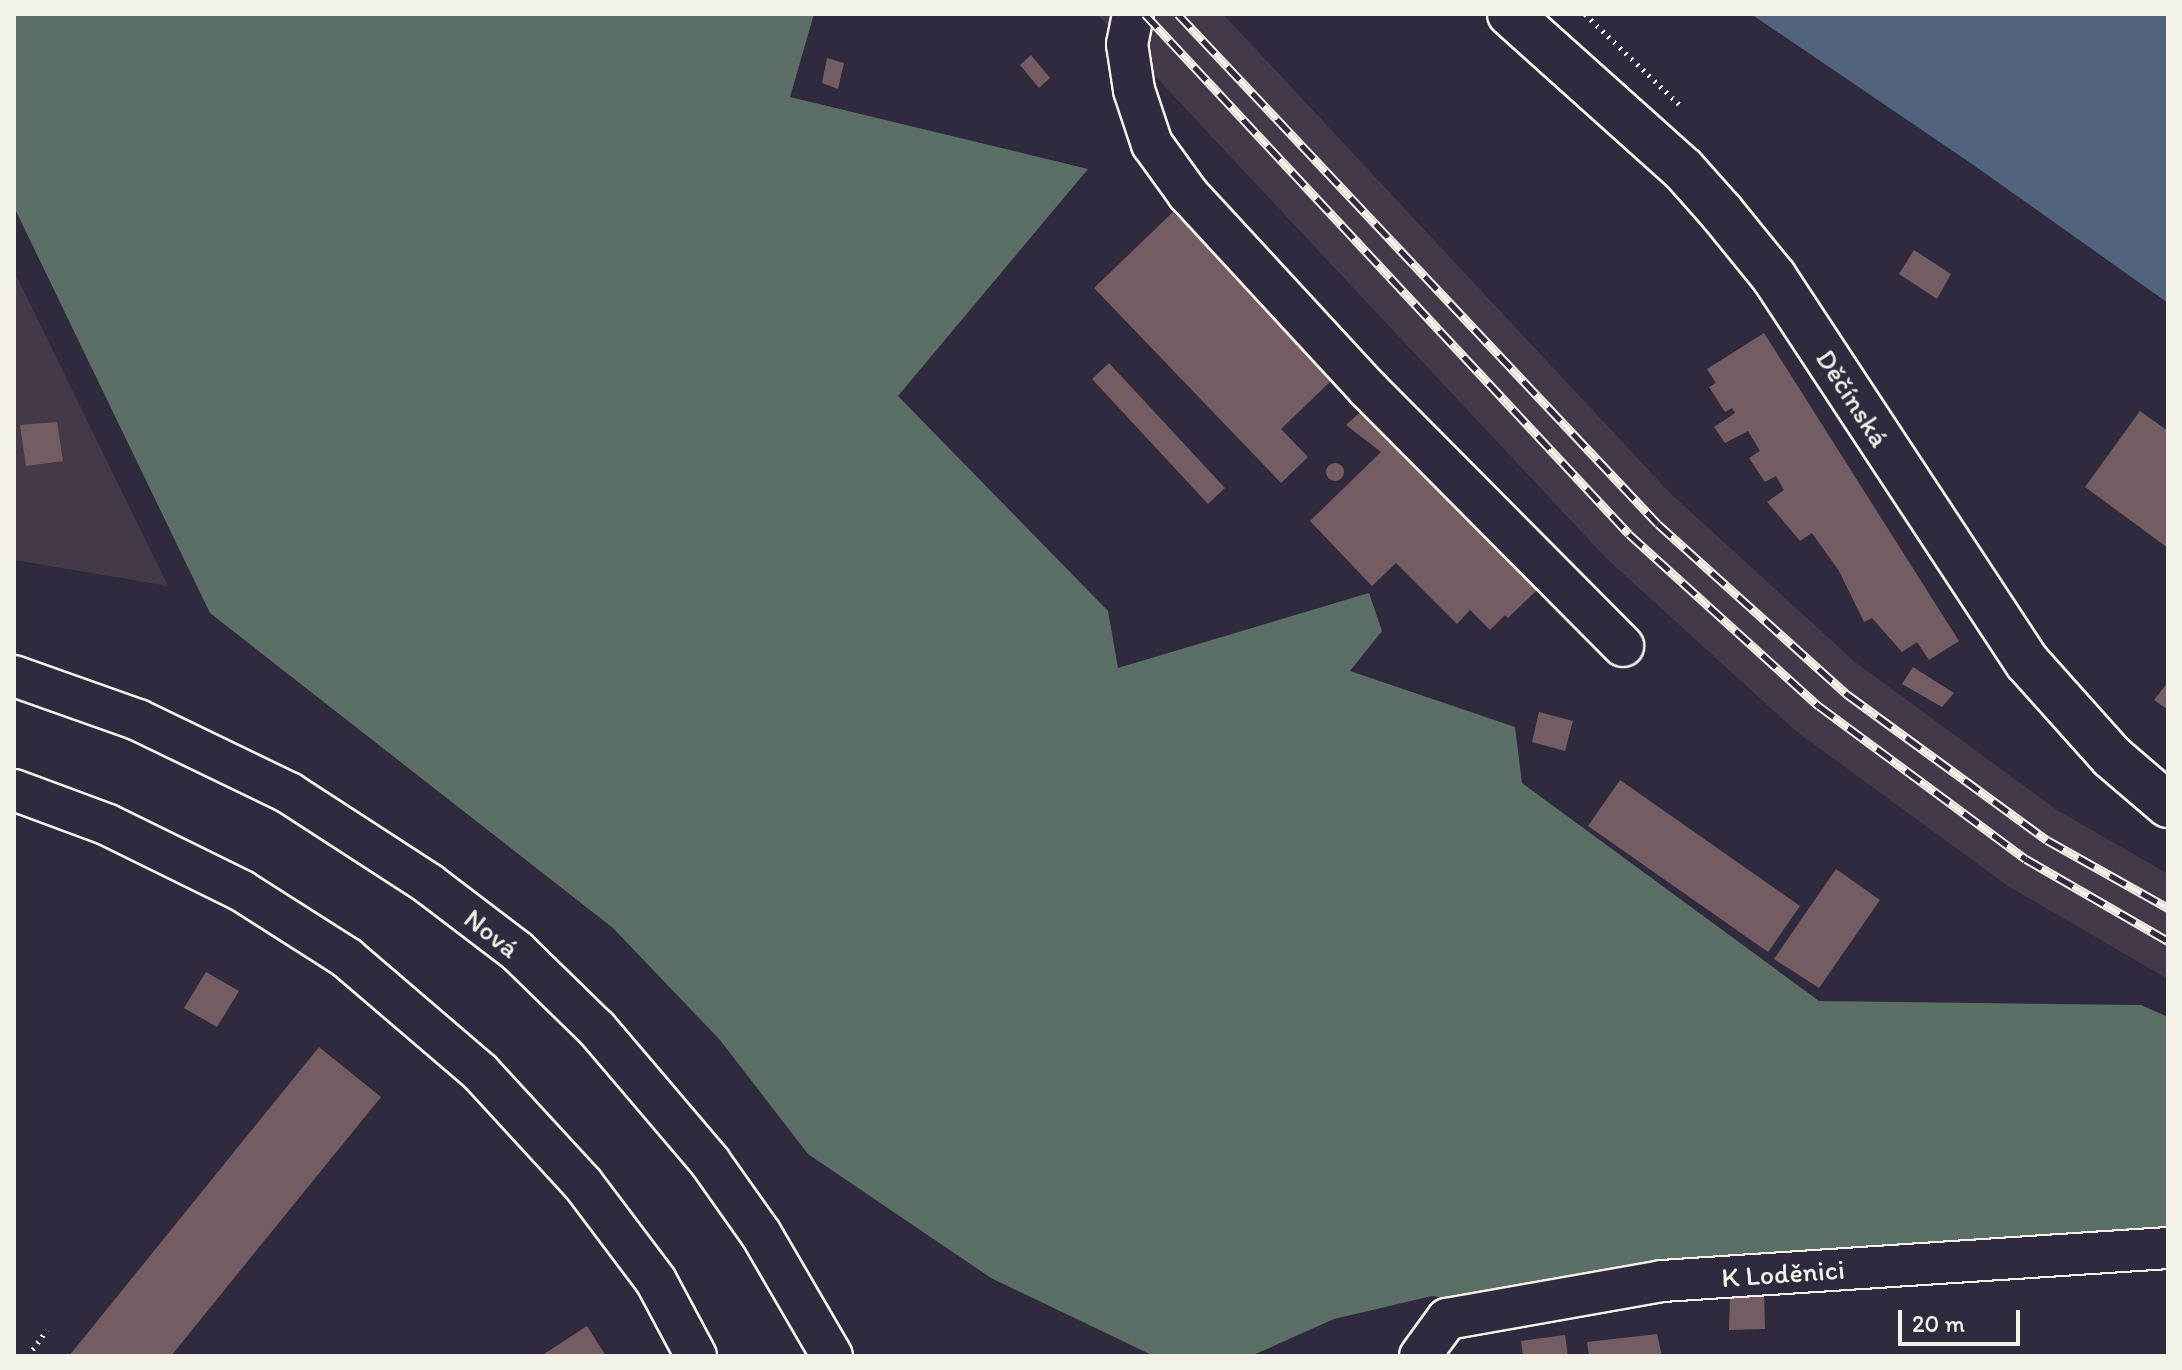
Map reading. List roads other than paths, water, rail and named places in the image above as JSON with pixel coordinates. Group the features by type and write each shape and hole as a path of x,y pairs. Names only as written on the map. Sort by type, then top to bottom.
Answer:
{"main road":[{"name":"Děčínská","path":"1510,14 1683,169 1722,213 1774,277 2027,662 2112,757 2168,805"}],"street":[{"path":"1133,14 1127,44 1134,90 1152,144 1188,194 1368,389 1623,646"},
{"name":"Nová","path":"14,676 138,720 289,793 429,884 517,951 597,1029 710,1162 761,1234 832,1356"},
{"path":"14,790 108,825 242,891 347,958 480,1072 583,1184 656,1281 696,1356"},
{"name":"K Loděnici","path":"1420,1356 1447,1319 1662,1281 2168,1248"}],"water":[{"path":"1751,14 2168,14 2168,303 1972,164"}],"railway":[{"path":"1145,14 1629,534 1819,706 2026,859 2168,941"},
{"path":"1178,14 1658,524 1848,695 2047,840 2168,908"}]}
